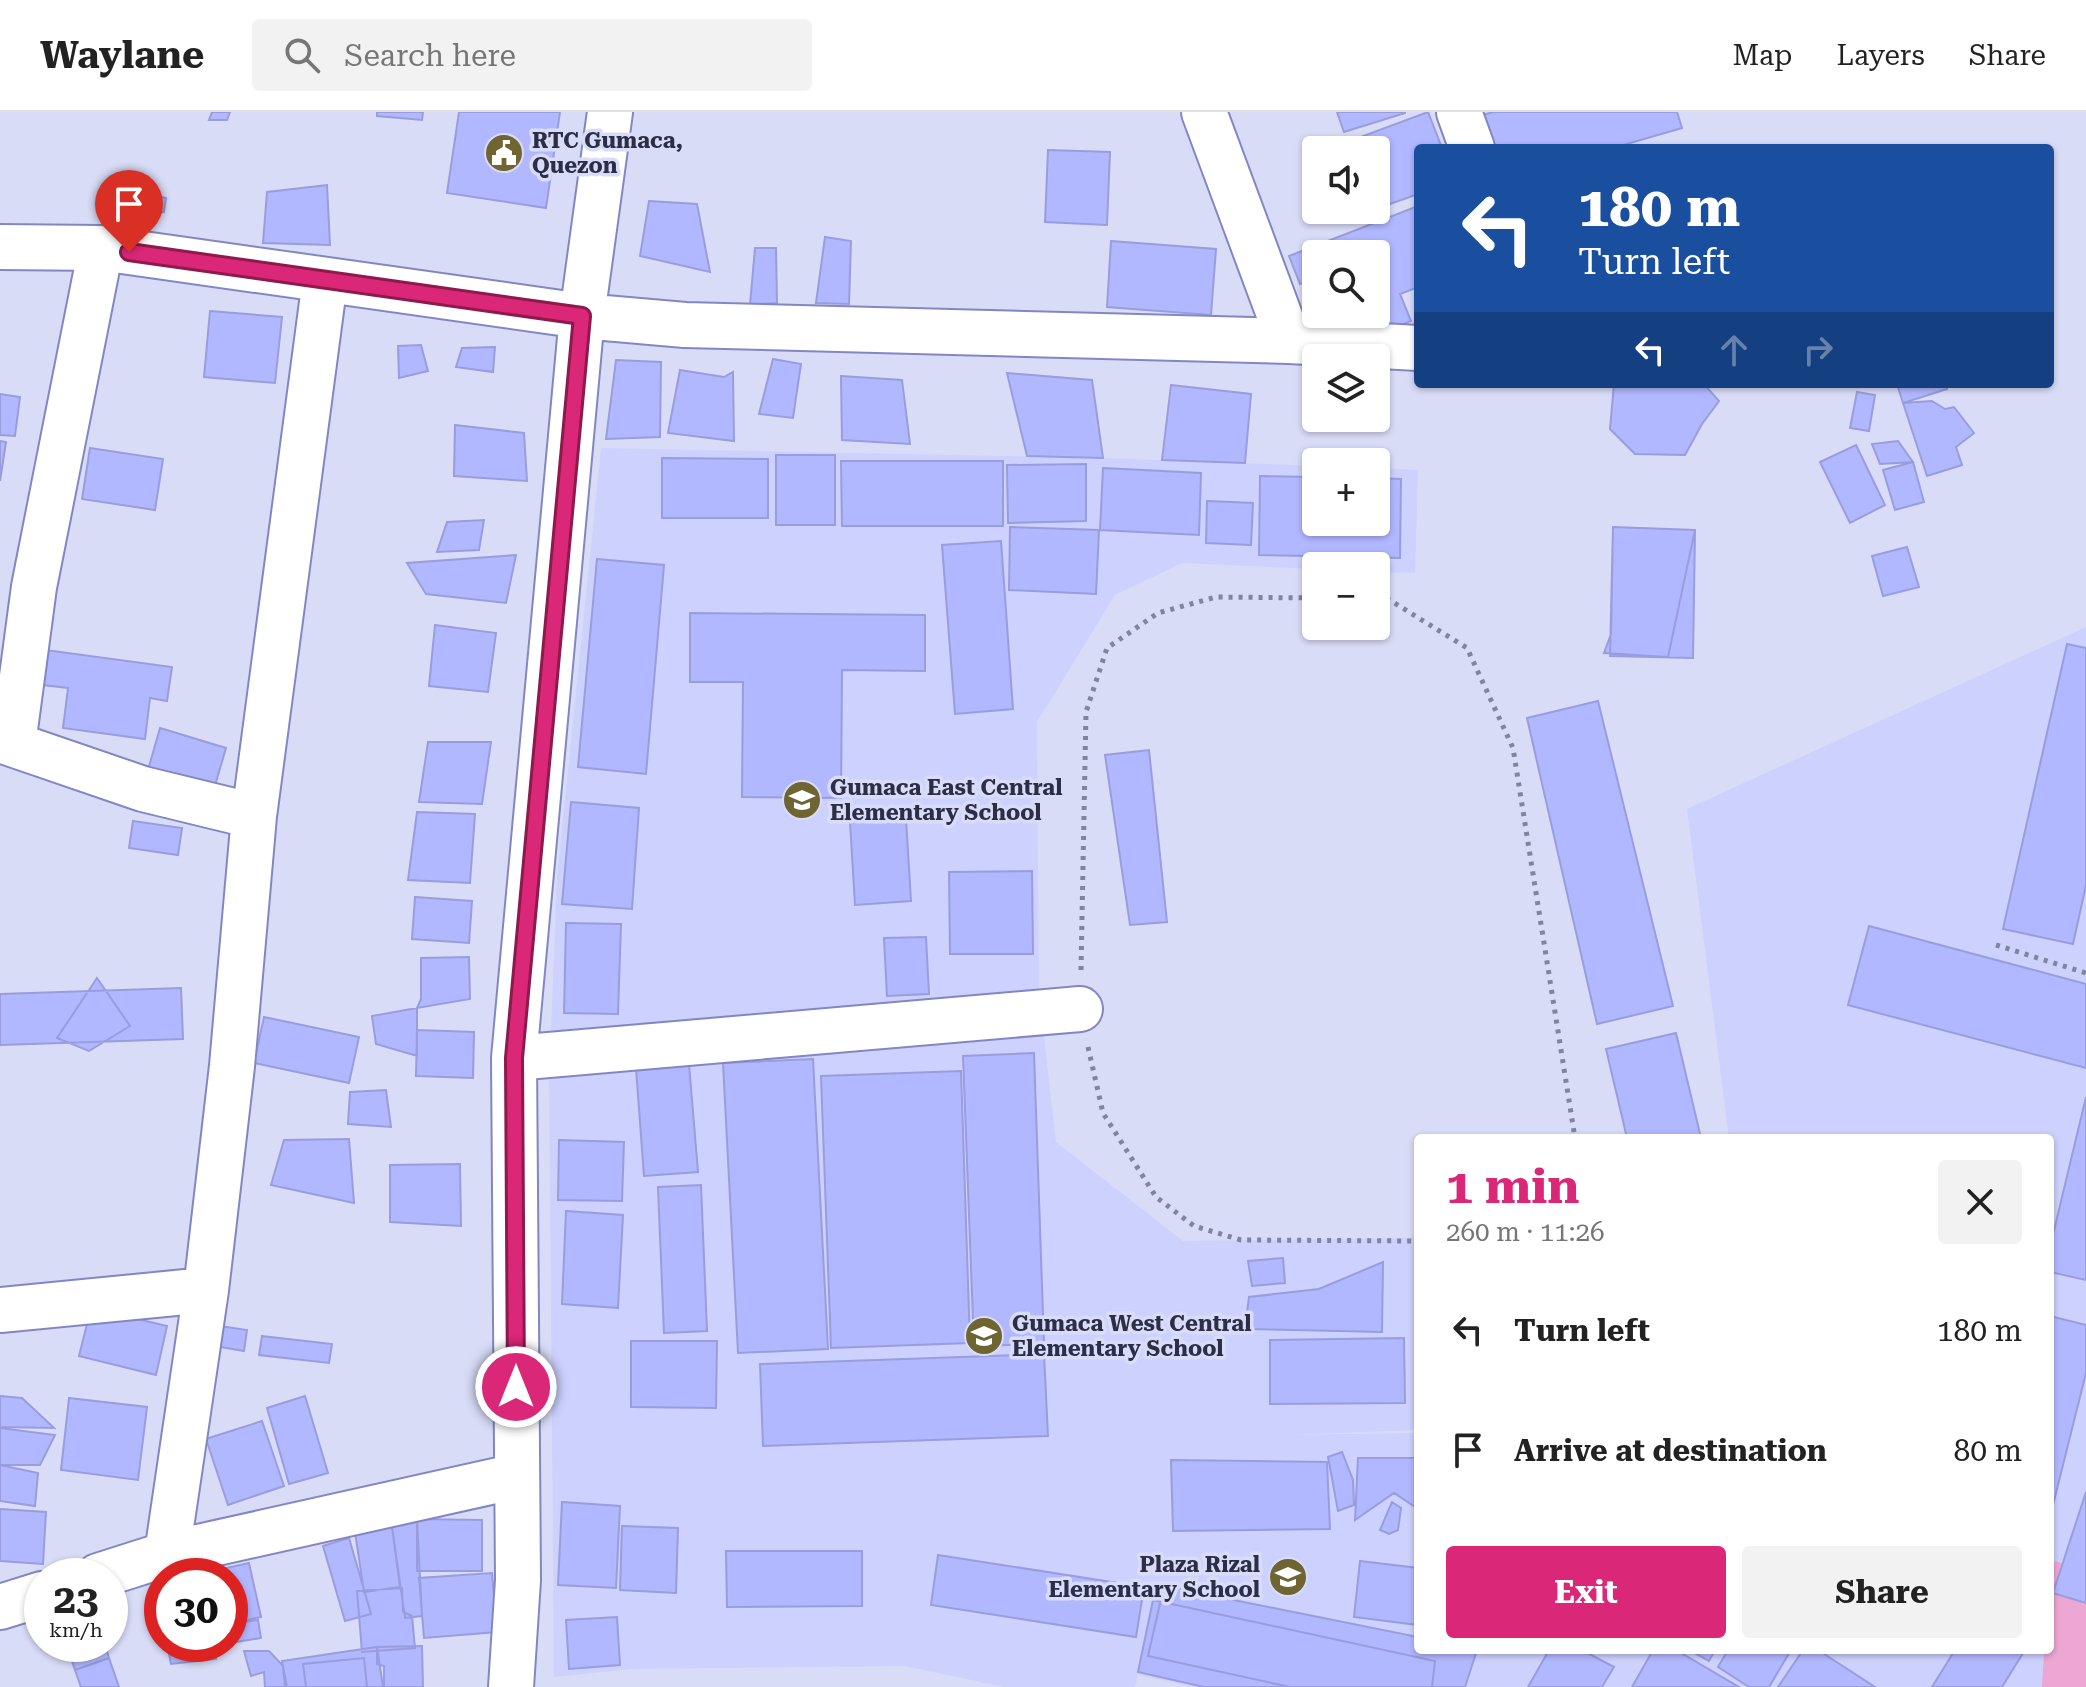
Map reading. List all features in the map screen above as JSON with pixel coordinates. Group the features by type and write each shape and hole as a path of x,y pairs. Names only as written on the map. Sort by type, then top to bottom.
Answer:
{"street":[{"path":"511,1687 518,1580 514,1058 582,316 610,112"},
{"path":"1204,112 1289,341"},
{"path":"1459,112 1471,144"},
{"path":"0,247 101,248 582,316 685,325 1289,341 1414,348"},
{"path":"101,248 34,587 7,742 143,789 254,816"},
{"path":"167,1554 206,1290 232,1066 254,816 325,280"},
{"path":"514,1058 1080,1009"},
{"path":"0,1310 206,1290"},
{"path":"128,1566 167,1554 517,1476"},
{"path":"0,1607 24,1600"}],"path":[{"path":"1302,598 1216,597 1158,613 1107,648 1086,712 1080,1009 1103,1113 1156,1197 1194,1226 1241,1240 1414,1241"},
{"path":"1390,600 1467,648 1513,748 1574,1134"},
{"path":"1996,945 2086,973"}],"shaded area":[{"name":"Gumaca East Central Elementary School","path":"601,448 1103,458 1302,465 1302,536 1390,536 1390,469 1418,470 1415,573 1390,572 1390,552 1302,552 1302,568 1182,563 1115,595 1037,722 1039,994 551,1032 557,878"},
{"name":"Gumaca West Central Elementary School","path":"2086,627 2086,1687 1195,1687 1138,1675 1135,1687 1005,1687 904,1666 632,1669 554,1677 549,1065 1043,1028 1056,1142 1183,1241 1414,1238 1414,1430 1287,1435 1414,1433 1414,1654 2054,1654 2054,1134 1728,1134 1687,809"}],"building":[{"path":"212,112 230,112 227,120 209,120"},
{"path":"377,112 423,112 422,120 377,116"},
{"name":"RTC Gumaca, Quezon","path":"459,112 560,112 546,208 447,193"},
{"path":"1337,112 1405,112 1405,113 1344,132"},
{"path":"1428,112 1440,144 1414,144 1414,195 1390,204 1390,136 1363,136"},
{"path":"1493,112 1677,112 1682,128 1627,144 1484,144 1476,117"},
{"path":"1048,150 1110,152 1107,225 1045,222"},
{"path":"327,185 330,245 263,243 267,192"},
{"path":"156,196 166,198 164,212 155,214"},
{"path":"649,201 697,204 710,272 640,256"},
{"path":"1414,208 1414,289 1400,294 1411,321 1365,339 1361,328 1390,328 1390,240 1330,240 1372,224 1390,224 1390,217"},
{"path":"825,237 851,241 849,304 816,303"},
{"path":"1111,241 1216,249 1211,315 1107,307"},
{"path":"755,248 776,248 777,303 750,305"},
{"path":"1302,251 1302,283 1289,256"},
{"path":"210,311 282,317 275,383 204,377"},
{"path":"421,345 428,371 399,378 398,346"},
{"path":"495,347 493,372 456,367 462,348"},
{"path":"773,359 801,364 793,418 759,414"},
{"path":"616,360 661,362 660,437 606,439"},
{"path":"680,370 724,377 733,372 734,441 668,433"},
{"path":"1007,373 1092,380 1103,458 1027,456"},
{"path":"841,376 902,380 910,444 842,440"},
{"path":"1171,385 1251,394 1245,463 1162,460"},
{"path":"1614,388 1708,388 1719,401 1685,455 1635,454 1610,429"},
{"path":"1898,388 1947,388 1947,389 1903,403"},
{"path":"1857,392 1875,395 1869,431 1850,428"},
{"path":"0,394 20,397 15,436 0,435"},
{"path":"1932,401 1945,409 1954,407 1974,433 1956,447 1962,465 1927,476 1903,403"},
{"path":"455,425 524,433 527,481 454,476"},
{"path":"0,441 6,442 0,481"},
{"path":"1898,441 1913,462 1880,464 1872,444"},
{"path":"1856,445 1885,505 1850,523 1820,462"},
{"path":"90,448 163,459 155,510 82,499"},
{"path":"776,455 835,455 835,525 776,525"},
{"path":"662,458 768,459 768,518 662,518"},
{"path":"841,461 1003,461 1003,526 842,526"},
{"path":"1913,462 1924,502 1895,510 1883,470"},
{"path":"1086,464 1086,521 1008,523 1007,465"},
{"path":"1103,468 1201,473 1199,535 1100,530"},
{"path":"1260,476 1302,477 1302,536 1390,536 1390,479 1401,479 1400,558 1390,558 1390,552 1259,555"},
{"path":"1207,501 1253,503 1251,545 1206,543"},
{"path":"484,520 479,550 437,552 447,522"},
{"path":"1010,527 1099,530 1096,594 1009,590"},
{"path":"1613,527 1695,530 1693,658 1610,656"},
{"path":"1613,527 1695,530 1668,657 1604,653 1611,634"},
{"path":"1001,541 1013,709 955,714 942,545"},
{"path":"1907,547 1919,587 1883,596 1872,556"},
{"path":"516,555 506,603 426,594 407,563"},
{"path":"597,559 664,565 646,774 578,767"},
{"path":"690,613 925,615 925,671 842,670 841,798 742,797 743,682 690,682"},
{"path":"435,625 496,633 488,692 429,686"},
{"path":"2067,644 2086,648 2086,885 2073,944 2003,929"},
{"path":"38,649 172,667 167,701 150,698 145,739 63,728 68,688 34,684"},
{"path":"1598,701 1673,1006 1597,1024 1527,718"},
{"path":"160,728 226,748 214,789 148,770"},
{"path":"428,742 491,742 482,804 419,802"},
{"path":"1149,750 1167,922 1130,925 1105,755"},
{"path":"571,802 639,808 632,909 562,904"},
{"path":"417,812 475,814 470,883 408,880"},
{"path":"906,819 911,901 855,905 850,822"},
{"path":"133,821 182,828 178,855 129,848"},
{"path":"1032,871 1033,954 950,954 949,872"},
{"path":"415,897 472,901 469,943 412,939"},
{"path":"566,923 621,924 618,1014 564,1013"},
{"path":"1869,926 2086,984 2086,1068 1848,1005"},
{"path":"926,937 929,994 887,996 884,938"},
{"path":"469,957 470,999 417,1008 421,999 421,958"},
{"path":"97,978 130,1026 89,1051 57,1038"},
{"path":"181,988 183,1039 0,1045 0,994"},
{"path":"417,1008 417,1056 376,1044 372,1016"},
{"path":"264,1017 359,1037 349,1083 254,1063"},
{"path":"417,1030 474,1032 473,1078 416,1076"},
{"path":"1676,1033 1700,1134 1626,1134 1606,1049"},
{"path":"1034,1053 1044,1344 974,1346 963,1056"},
{"path":"813,1059 828,1349 738,1353 723,1063"},
{"path":"689,1064 698,1172 644,1176 636,1068"},
{"path":"961,1071 970,1343 831,1348 821,1076"},
{"path":"386,1090 391,1127 348,1124 350,1092"},
{"path":"2086,1097 2086,1280 2054,1273 2054,1230"},
{"path":"349,1139 354,1203 271,1185 284,1140"},
{"path":"559,1140 624,1142 622,1201 558,1200"},
{"path":"460,1164 461,1226 390,1222 390,1165"},
{"path":"701,1185 707,1331 664,1333 658,1187"},
{"path":"566,1211 623,1215 618,1308 562,1304"},
{"path":"1283,1258 1285,1283 1252,1286 1248,1261"},
{"path":"1383,1262 1382,1332 1245,1329 1249,1297 1319,1289"},
{"path":"91,1308 167,1326 156,1375 79,1356"},
{"path":"2054,1317 2086,1325 2086,1373 2054,1501"},
{"path":"213,1325 247,1330 244,1351 209,1345"},
{"path":"262,1336 332,1344 329,1363 259,1355"},
{"path":"1404,1338 1405,1403 1270,1404 1270,1340"},
{"path":"631,1341 717,1341 716,1408 631,1407"},
{"path":"1044,1354 1048,1436 763,1446 760,1364"},
{"path":"0,1396 22,1398 54,1428 0,1427"},
{"path":"305,1396 328,1473 289,1484 267,1408"},
{"path":"69,1398 147,1407 138,1480 61,1470"},
{"path":"262,1421 284,1486 228,1505 206,1439"},
{"path":"0,1428 55,1435 40,1465 0,1465"},
{"path":"1342,1452 1353,1480 1354,1505 1338,1511 1328,1457"},
{"path":"1358,1458 1414,1458 1414,1506 1394,1493 1355,1520"},
{"path":"1171,1460 1327,1462 1330,1529 1173,1531"},
{"path":"0,1465 38,1473 35,1506 0,1501"},
{"path":"2086,1492 2086,1603 2054,1593"},
{"path":"562,1502 620,1506 616,1588 558,1585"},
{"path":"1392,1502 1401,1508 1398,1530 1389,1534 1380,1530"},
{"path":"0,1509 46,1512 43,1558 24,1558 24,1563 0,1561"},
{"path":"417,1519 482,1520 482,1571 417,1571"},
{"path":"417,1519 422,1616 405,1618 392,1527"},
{"path":"622,1526 678,1528 676,1593 620,1590"},
{"path":"392,1527 400,1587 364,1592 355,1532"},
{"path":"349,1538 371,1614 345,1621 323,1546"},
{"path":"726,1551 862,1551 862,1606 727,1607"},
{"path":"938,1555 1144,1587 1136,1637 931,1605"},
{"path":"1360,1561 1414,1568 1414,1624 1354,1617"},
{"path":"248,1563 261,1617 248,1620"},
{"path":"492,1573 497,1632 424,1638 419,1578"},
{"path":"1164,1586 1414,1636 1414,1654 1476,1654 1465,1687 1290,1687 1148,1656"},
{"path":"402,1588 403,1612 412,1616 415,1648 362,1652 357,1591"},
{"path":"1153,1600 1435,1661 1432,1687 1204,1687 1138,1672"},
{"path":"617,1617 620,1665 569,1669 566,1620"},
{"path":"258,1620 261,1638 248,1640 248,1621"},
{"path":"422,1646 423,1687 384,1687 384,1666 377,1664 377,1647"},
{"path":"377,1647 383,1687 287,1687 282,1661"},
{"path":"248,1651 269,1651 283,1666 285,1687 265,1687 264,1672 251,1676"},
{"path":"1547,1654 1590,1654 1614,1667 1602,1687 1528,1687"},
{"path":"1651,1654 1683,1654 1739,1687 1632,1687"},
{"path":"1696,1654 1713,1654 1709,1661"},
{"path":"1726,1654 1789,1654 1769,1687 1749,1687 1718,1667"},
{"path":"1800,1654 1824,1654 1875,1687 1778,1687"},
{"path":"1953,1654 2023,1654 2002,1687 1932,1687"},
{"path":"364,1658 367,1687 306,1687 303,1664"},
{"path":"72,1662 98,1662 75,1670"},
{"path":"98,1662 110,1662 119,1687 81,1687 75,1670"}],"waterway":[{"path":"2054,1602 2080,1639 2077,1687"}],"place":[{"name":"RTC Gumaca, Quezon","path":"504,153"},
{"name":"Gumaca East Central Elementary School","path":"802,800"},
{"name":"Gumaca West Central Elementary School","path":"984,1336"},
{"name":"Plaza Rizal Elementary School","path":"1288,1577"}],"route":[{"path":"129,252 582,316 514,1058 516,1387"}]}
